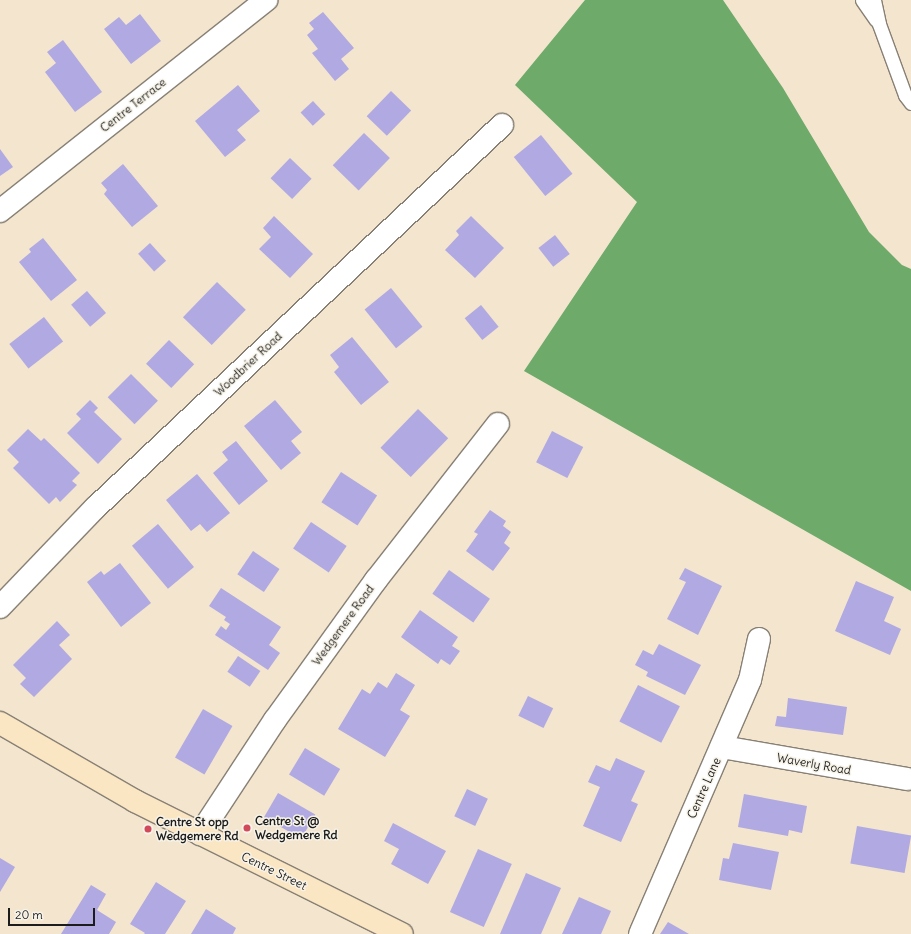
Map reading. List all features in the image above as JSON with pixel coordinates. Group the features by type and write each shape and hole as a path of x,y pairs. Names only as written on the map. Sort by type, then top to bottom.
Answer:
{"main road":[{"name":"Centre Street","path":"0,723 135,801 402,934"}],"street":[{"name":"Centre Terrace","path":"0,211 266,0"},
{"name":"Woodbrier Road","path":"0,607 95,508 502,125"},
{"name":"Wedgemere Road","path":"200,834 275,720 376,580 498,424"},
{"name":"Centre Lane","path":"640,934 750,680 759,639"},
{"name":"Waverly Road","path":"722,747 907,780"}],"lane":[{"path":"862,0 879,24"},
{"path":"874,0 879,24 905,95 911,103"}],"green space":[{"path":"585,0 723,0 783,88 869,232 902,265 911,269 911,591 524,371 637,202 515,85"}],"building":[{"path":"323,12 354,48 341,59 349,69 335,81 312,53 318,49 307,35 314,29 309,23"},
{"path":"140,14 161,41 131,64 104,29 119,17 126,25"},
{"path":"63,40 102,92 75,112 45,72 56,63 47,52"},
{"path":"238,85 260,111 237,130 246,140 225,157 195,121"},
{"path":"391,91 411,110 387,136 367,116"},
{"path":"313,101 325,114 313,126 301,113"},
{"path":"364,133 390,158 359,190 333,165"},
{"path":"541,135 572,174 545,196 514,157"},
{"path":"0,149 13,167 0,176"},
{"path":"290,158 312,179 292,199 271,178"},
{"path":"123,164 158,206 132,227 104,194 107,190 101,183"},
{"path":"274,216 313,254 290,278 259,249 271,237 263,228"},
{"path":"471,216 504,248 475,278 445,250 459,235 456,231"},
{"path":"555,235 570,254 553,267 538,248"},
{"path":"43,238 77,280 51,301 19,262 31,252 29,249"},
{"path":"150,243 166,261 154,272 138,254"},
{"path":"217,282 246,310 212,345 183,317"},
{"path":"391,288 422,327 396,348 365,309"},
{"path":"87,291 106,313 90,327 71,305"},
{"path":"481,305 499,327 482,340 465,318"},
{"path":"44,317 63,341 28,369 9,344"},
{"path":"352,337 389,382 361,405 334,372 339,367 330,355"},
{"path":"169,340 194,364 171,388 146,364"},
{"path":"131,374 158,401 135,424 108,397"},
{"path":"90,400 98,408 94,412 122,439 98,464 67,433 81,419 76,414"},
{"path":"275,400 302,432 291,441 301,453 281,470 244,426"},
{"path":"418,409 448,438 411,477 380,448"},
{"path":"28,429 41,441 44,438 80,473 72,481 77,485 60,502 56,497 49,504 13,468 19,462 7,450"},
{"path":"552,431 583,447 567,478 536,462"},
{"path":"236,441 268,481 239,505 213,473 228,460 222,452"},
{"path":"341,472 377,495 357,526 321,502"},
{"path":"197,474 230,513 207,532 200,524 191,531 166,500"},
{"path":"490,510 506,521 503,526 511,532 504,543 510,548 493,571 466,551 478,534 474,532"},
{"path":"311,522 347,546 329,573 293,549"},
{"path":"158,524 194,567 168,589 132,546"},
{"path":"253,551 280,569 264,592 237,574"},
{"path":"120,563 151,603 121,627 87,582 101,571 104,575"},
{"path":"685,568 722,586 698,635 667,619 686,582 679,579"},
{"path":"449,570 490,599 473,622 432,594"},
{"path":"856,581 894,597 884,621 901,629 890,655 835,631"},
{"path":"221,588 281,627 269,645 280,653 268,670 215,635 221,626 226,630 230,624 224,620 226,617 209,606"},
{"path":"420,610 458,637 452,646 460,651 450,665 441,659 438,664 401,637"},
{"path":"57,621 70,635 59,645 72,659 34,697 20,684 26,678 13,665"},
{"path":"659,644 701,665 685,695 646,676 648,672 635,665 643,650 653,655"},
{"path":"238,656 260,671 250,687 227,672"},
{"path":"396,673 415,685 400,710 410,716 385,757 338,729 362,689 370,694 378,682 387,688"},
{"path":"638,685 680,706 661,743 619,722"},
{"path":"528,696 553,708 544,728 518,716"},
{"path":"788,698 847,707 843,735 775,726 777,716 786,717"},
{"path":"203,709 232,726 204,774 175,757"},
{"path":"305,748 340,769 324,796 289,775"},
{"path":"616,758 645,771 631,801 638,804 621,842 583,826 600,787 588,782 596,765 610,771"},
{"path":"467,789 488,799 475,826 454,816"},
{"path":"278,793 315,814 301,839 264,817"},
{"path":"744,794 807,806 802,833 789,830 788,836 738,827"},
{"path":"393,823 446,851 428,884 391,864 399,849 384,841"},
{"path":"857,826 911,836 905,873 850,863"},
{"path":"733,843 779,852 771,890 719,880 723,858 729,859"},
{"path":"478,849 512,864 484,927 450,912"},
{"path":"0,858 15,867 0,892"},
{"path":"526,873 561,888 541,934 500,934"},
{"path":"156,882 186,901 165,934 144,934 145,933 130,924"},
{"path":"91,885 106,894 97,910 116,922 109,934 61,934"},
{"path":"579,897 611,911 601,934 562,934"},
{"path":"206,909 236,928 233,934 191,934"},
{"path":"668,922 689,934 660,934"}],"place":[{"name":"Centre St @ Wedgemere Rd","path":"247,828"},
{"name":"Centre St opp Wedgemere Rd","path":"148,829"}]}
